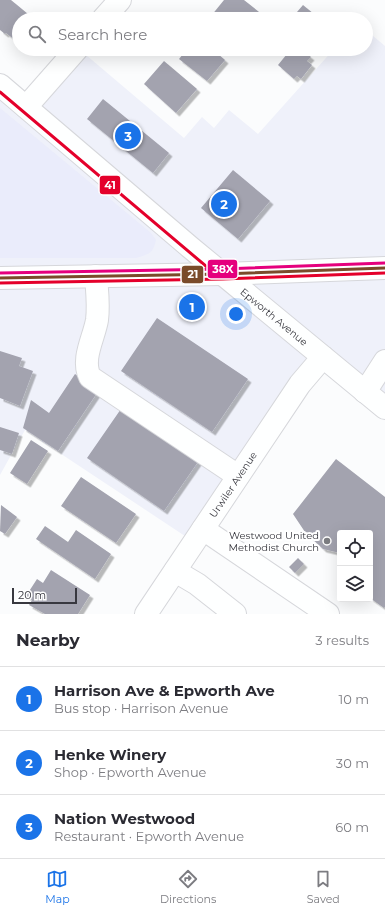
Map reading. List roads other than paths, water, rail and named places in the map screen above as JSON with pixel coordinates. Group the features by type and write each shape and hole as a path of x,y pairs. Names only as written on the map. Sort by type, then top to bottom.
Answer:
{"street":[{"path":"109,12 120,0"},
{"path":"26,107 71,56"},
{"name":"Epworth Avenue","path":"0,86 385,408"},
{"path":"0,278 223,274 385,268"},
{"path":"96,276 99,304 97,320 87,355 87,371 90,377 238,476"},
{"name":"Urwiler Avenue","path":"146,614 300,384 323,357"},
{"path":"365,392 385,361"},
{"path":"203,529 328,614"},
{"path":"175,571 197,584 235,614"}],"place":[{"name":"Nation Westwood","path":"128,136"},
{"name":"Henke Winery","path":"224,204"},
{"name":"Harrison Ave & Epworth Ave","path":"192,307"},
{"name":"Westwood United Methodist Church","path":"327,541"}]}
